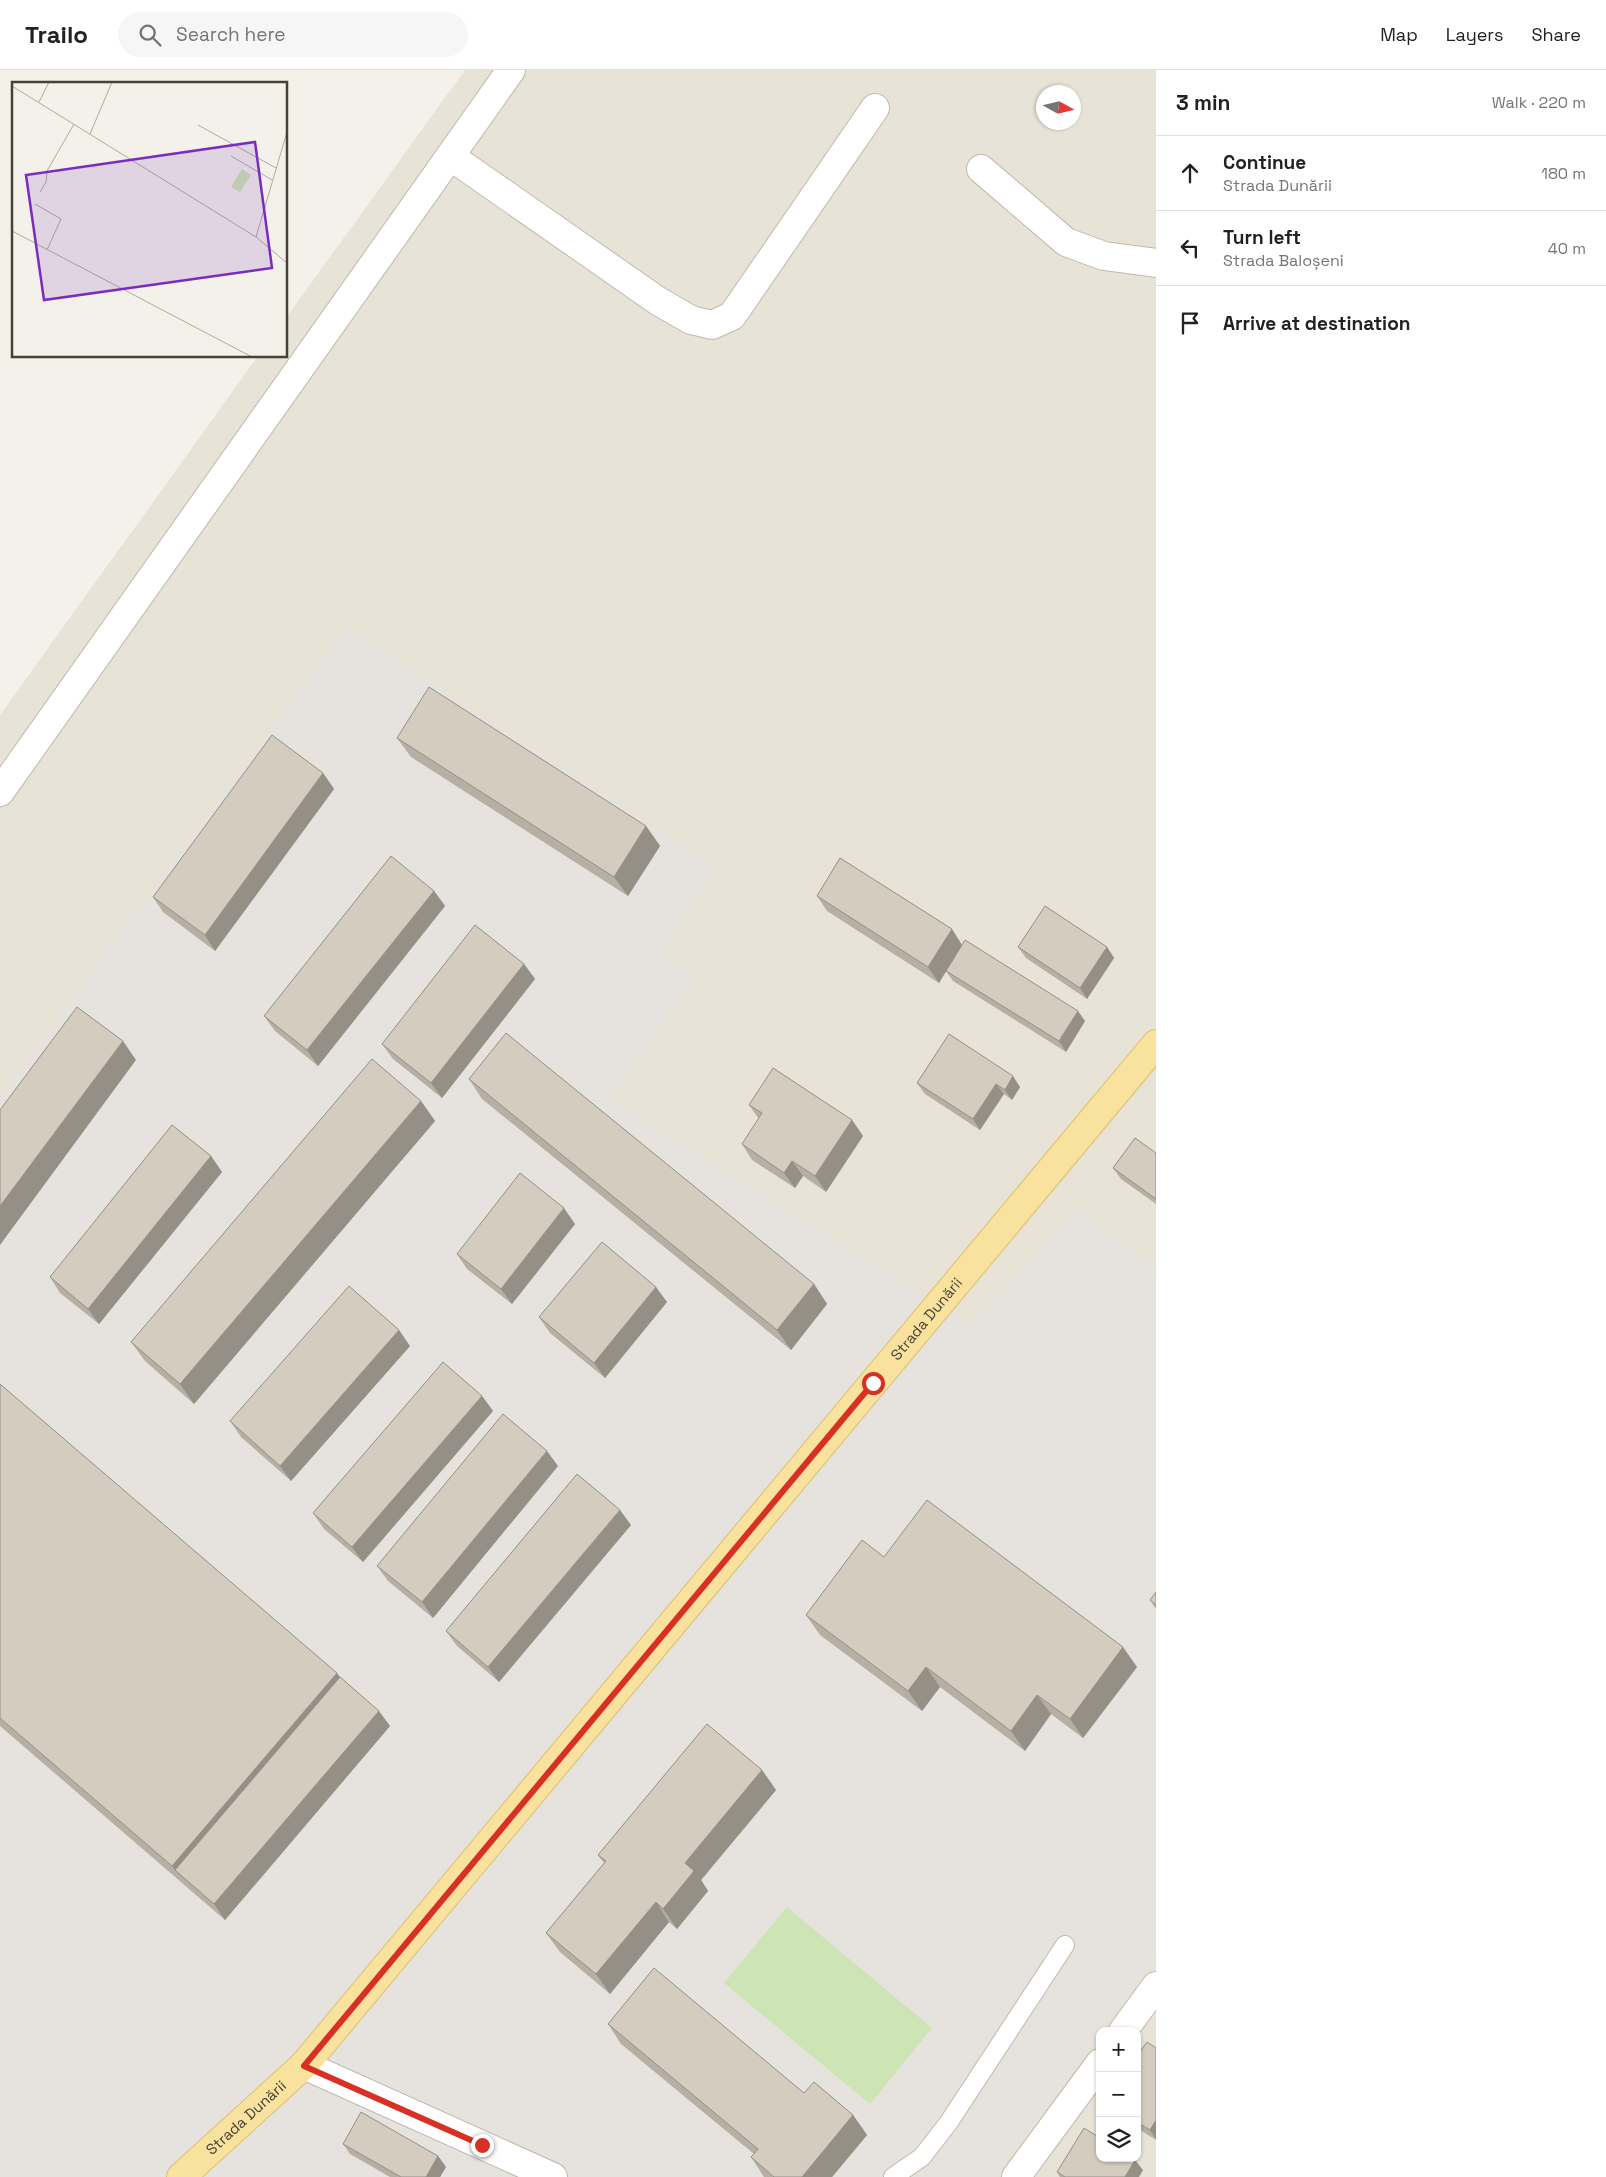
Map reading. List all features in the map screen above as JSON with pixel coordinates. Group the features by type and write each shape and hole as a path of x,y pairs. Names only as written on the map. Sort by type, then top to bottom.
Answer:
{"main road":[{"name":"Strada Dunării","path":"181,2177 304,2066 1156,1044"}],"street":[{"path":"0,792 511,70"},
{"path":"450,156 658,301 691,320 712,324 732,316 875,108"},
{"path":"981,169 1066,242 1104,256 1156,264"},
{"path":"1126,2027 1156,1986"},
{"path":"304,2066 553,2177"},
{"path":"1016,2177 1096,2068"}],"lane":[{"path":"893,2177 922,2157 949,2122 1064,1945"}],"shaded area":[{"path":"465,70 1156,70 1156,2177 0,2177 0,715 257,358 288,358 288,315"},
{"path":"346,626 715,867 662,954 698,976 608,1098 971,1326 1078,1207 1156,1271 1156,1959 1106,2027 1096,2027 1096,2040 995,2177 0,2177 0,1095"}],"green space":[{"path":"787,1907 932,2028 870,2104 724,1983"}],"building":[{"path":"429,687 646,826 614,877 397,738"},
{"path":"272,735 323,773 205,935 153,897"},
{"path":"391,856 434,891 307,1050 264,1016"},
{"path":"840,858 952,929 928,967 817,896"},
{"path":"1045,906 1107,947 1080,988 1018,947"},
{"path":"475,925 524,964 431,1083 382,1044"},
{"path":"965,940 1078,1011 1059,1041 946,971"},
{"path":"77,1007 123,1041 0,1206 0,1110"},
{"path":"506,1033 814,1284 777,1330 469,1079"},
{"path":"949,1034 1013,1076 1005,1090 996,1084 973,1119 917,1083"},
{"path":"372,1059 421,1101 180,1384 131,1342"},
{"path":"773,1068 852,1120 815,1176 792,1161 784,1173 742,1144 762,1113 749,1105"},
{"path":"172,1125 211,1156 88,1309 50,1277"},
{"path":"1135,1138 1156,1153 1156,1199 1113,1168"},
{"path":"520,1173 564,1208 501,1289 457,1254"},
{"path":"602,1242 656,1287 594,1363 539,1317"},
{"path":"349,1286 399,1330 280,1466 230,1421"},
{"path":"443,1362 482,1396 352,1547 313,1513"},
{"path":"0,1384 337,1673 172,1866 0,1718"},
{"path":"503,1414 547,1451 422,1602 377,1566"},
{"path":"577,1474 620,1510 488,1667 446,1631"},
{"path":"927,1500 1123,1647 1070,1719 1037,1695 1011,1731 926,1667 908,1691 806,1615 862,1540 884,1557"},
{"path":"1156,1592 1156,1605 1150,1600"},
{"path":"340,1677 379,1711 214,1904 175,1870"},
{"path":"707,1724 762,1770 685,1863 694,1871 663,1909 656,1902 596,1974 546,1933 606,1861 598,1855"},
{"path":"654,1968 804,2093 814,2082 853,2115 802,2177 774,2177 751,2157 758,2149 608,2024"},
{"path":"1147,2042 1156,2048 1156,2120 1150,2130 1141,2124 1141,2050"},
{"path":"361,2112 438,2156 426,2177 401,2177 343,2144"},
{"path":"1084,2128 1096,2136 1096,2162 1134,2162 1125,2177 1065,2177 1057,2172"}],"route":[{"path":"482,2145 304,2066 342,2018 873,1383"}]}
